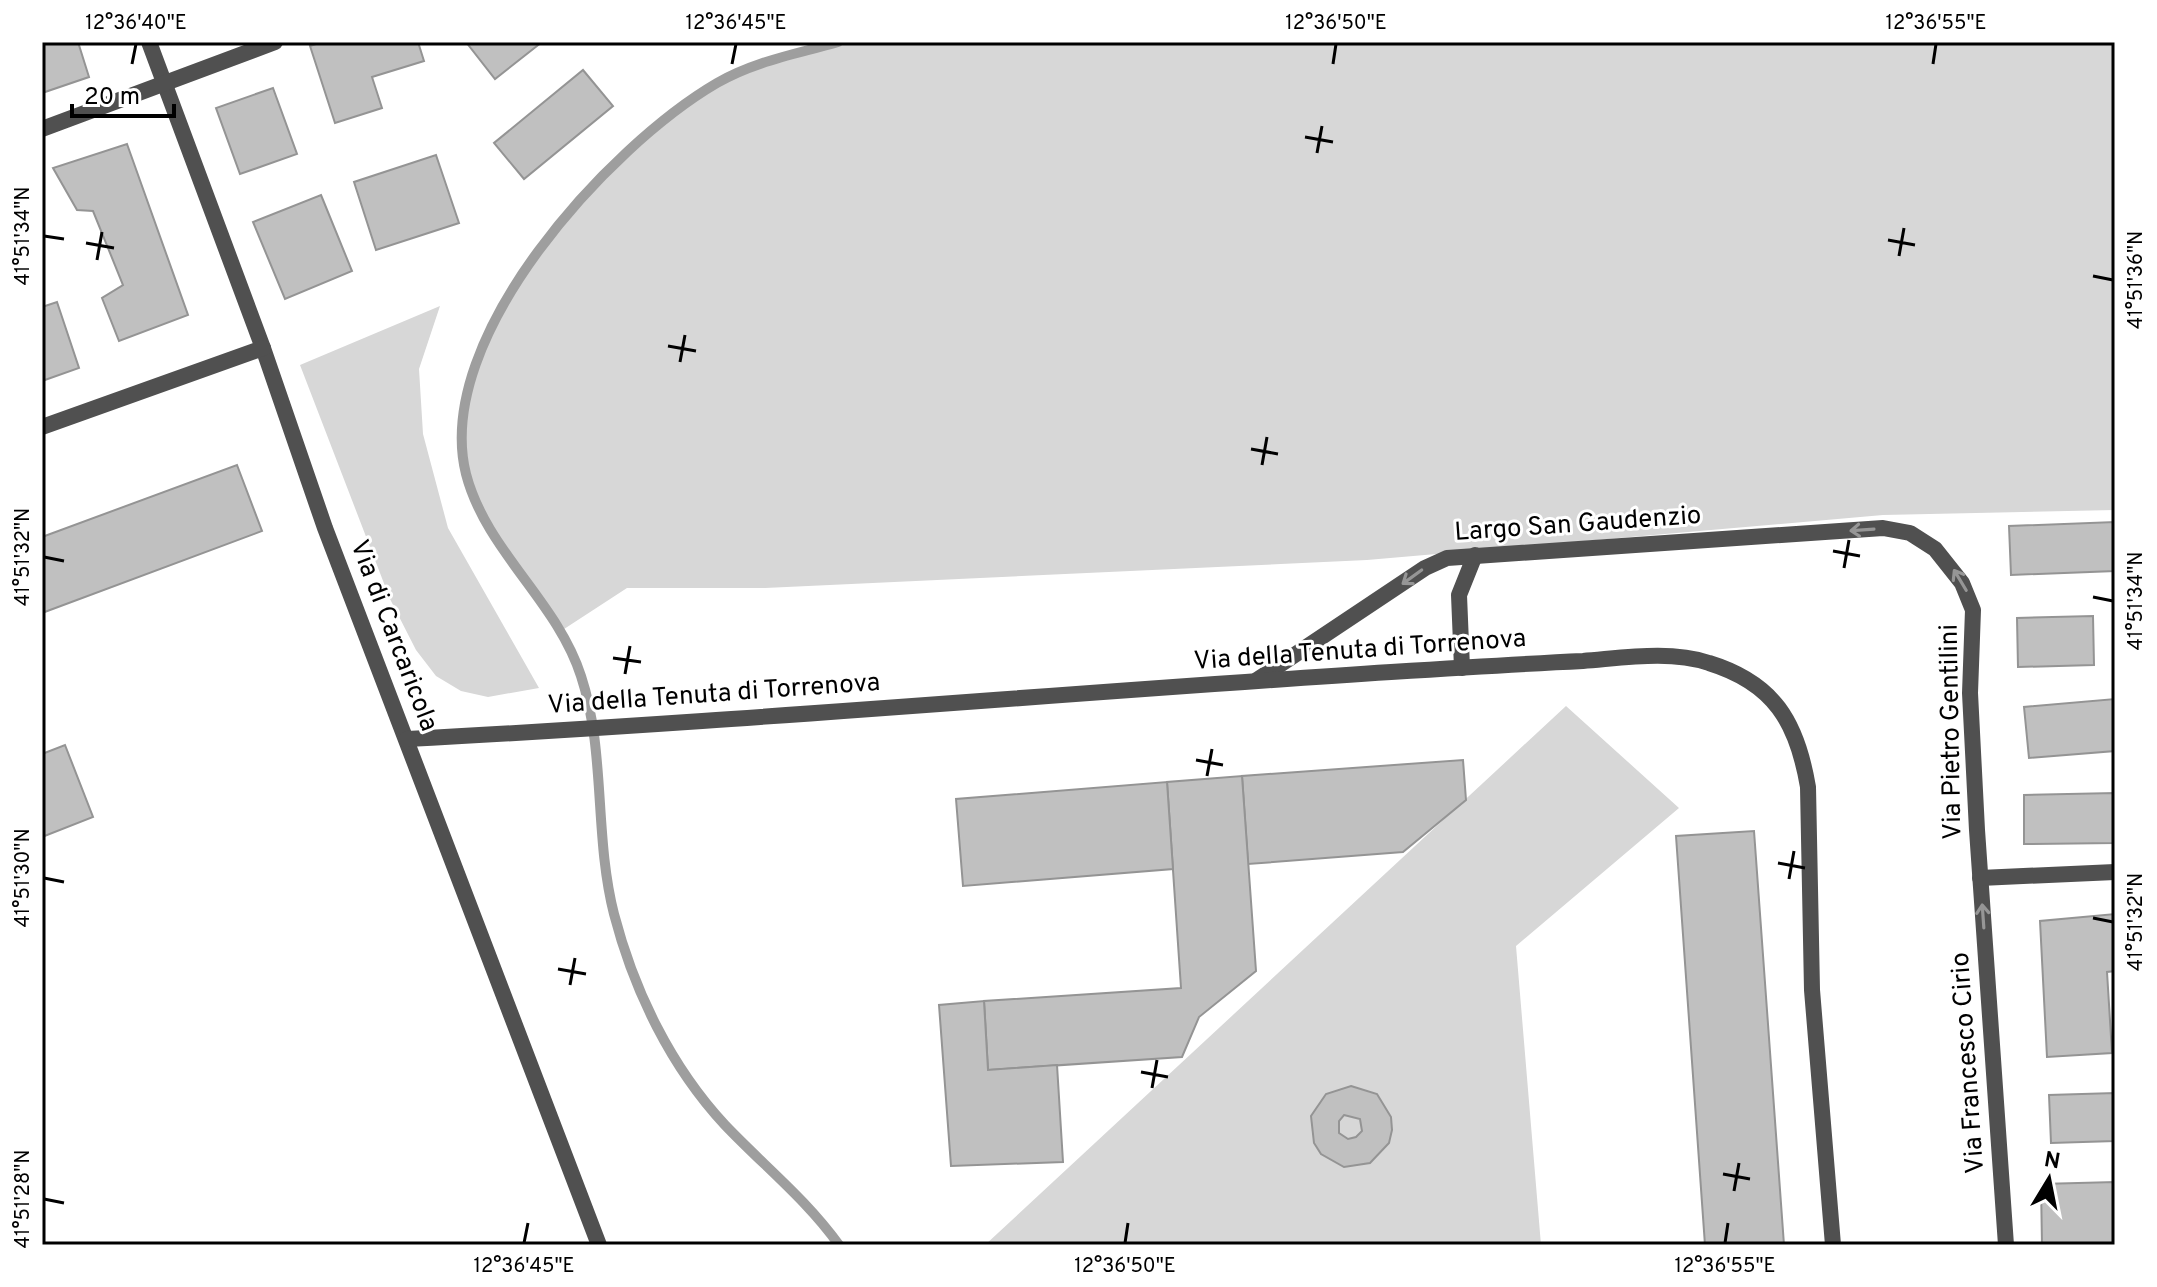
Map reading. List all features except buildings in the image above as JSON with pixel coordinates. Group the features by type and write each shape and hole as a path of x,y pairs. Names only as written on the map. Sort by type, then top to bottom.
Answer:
{"street":[{"name":"Via di Carcaricola","path":"149,42 263,348 325,528 599,1245"},
{"path":"42,129 275,42"},
{"path":"42,427 263,348"},
{"name":"Largo San Gaudenzio","path":"1256,681 1432,563 1475,555 1883,528 1910,533 1935,549"},
{"name":"Via Pietro Gentilini","path":"1935,549 1955,570 1973,610 1970,693 1980,878"},
{"path":"1462,668 1458,601 1461,584 1475,555"},
{"name":"Via della Tenuta di Torrenova","path":"407,739 1256,681 1689,658 1742,677 1779,707 1800,746 1808,787 1812,990 1833,1245"},
{"path":"1980,878 2115,872"},
{"name":"Via Francesco Cirio","path":"1980,878 2006,1245"},
{"path":"1830,1224 1846,1245"}],"shaded area":[{"path":"838,42 2115,42 2115,510 1883,515 1367,560 765,588 627,588 561,631 488,520 468,470 462,440 464,394 482,343 511,290 549,238 592,188 637,144 680,108 718,82 776,58"},
{"path":"440,306 419,369 423,434 448,528 539,688 488,697 461,691 436,676 416,650 390,599 300,365"},
{"path":"1566,706 1679,808 1516,946 1541,1245 985,1245"}],"waterway":[{"path":"838,42 731,75 674,112 627,152 581,199 538,251 502,307 476,364 463,421 466,474 476,502 489,528 556,624 581,676 594,734 608,884 622,943 644,999 671,1053 706,1102 813,1213 839,1245"}]}
